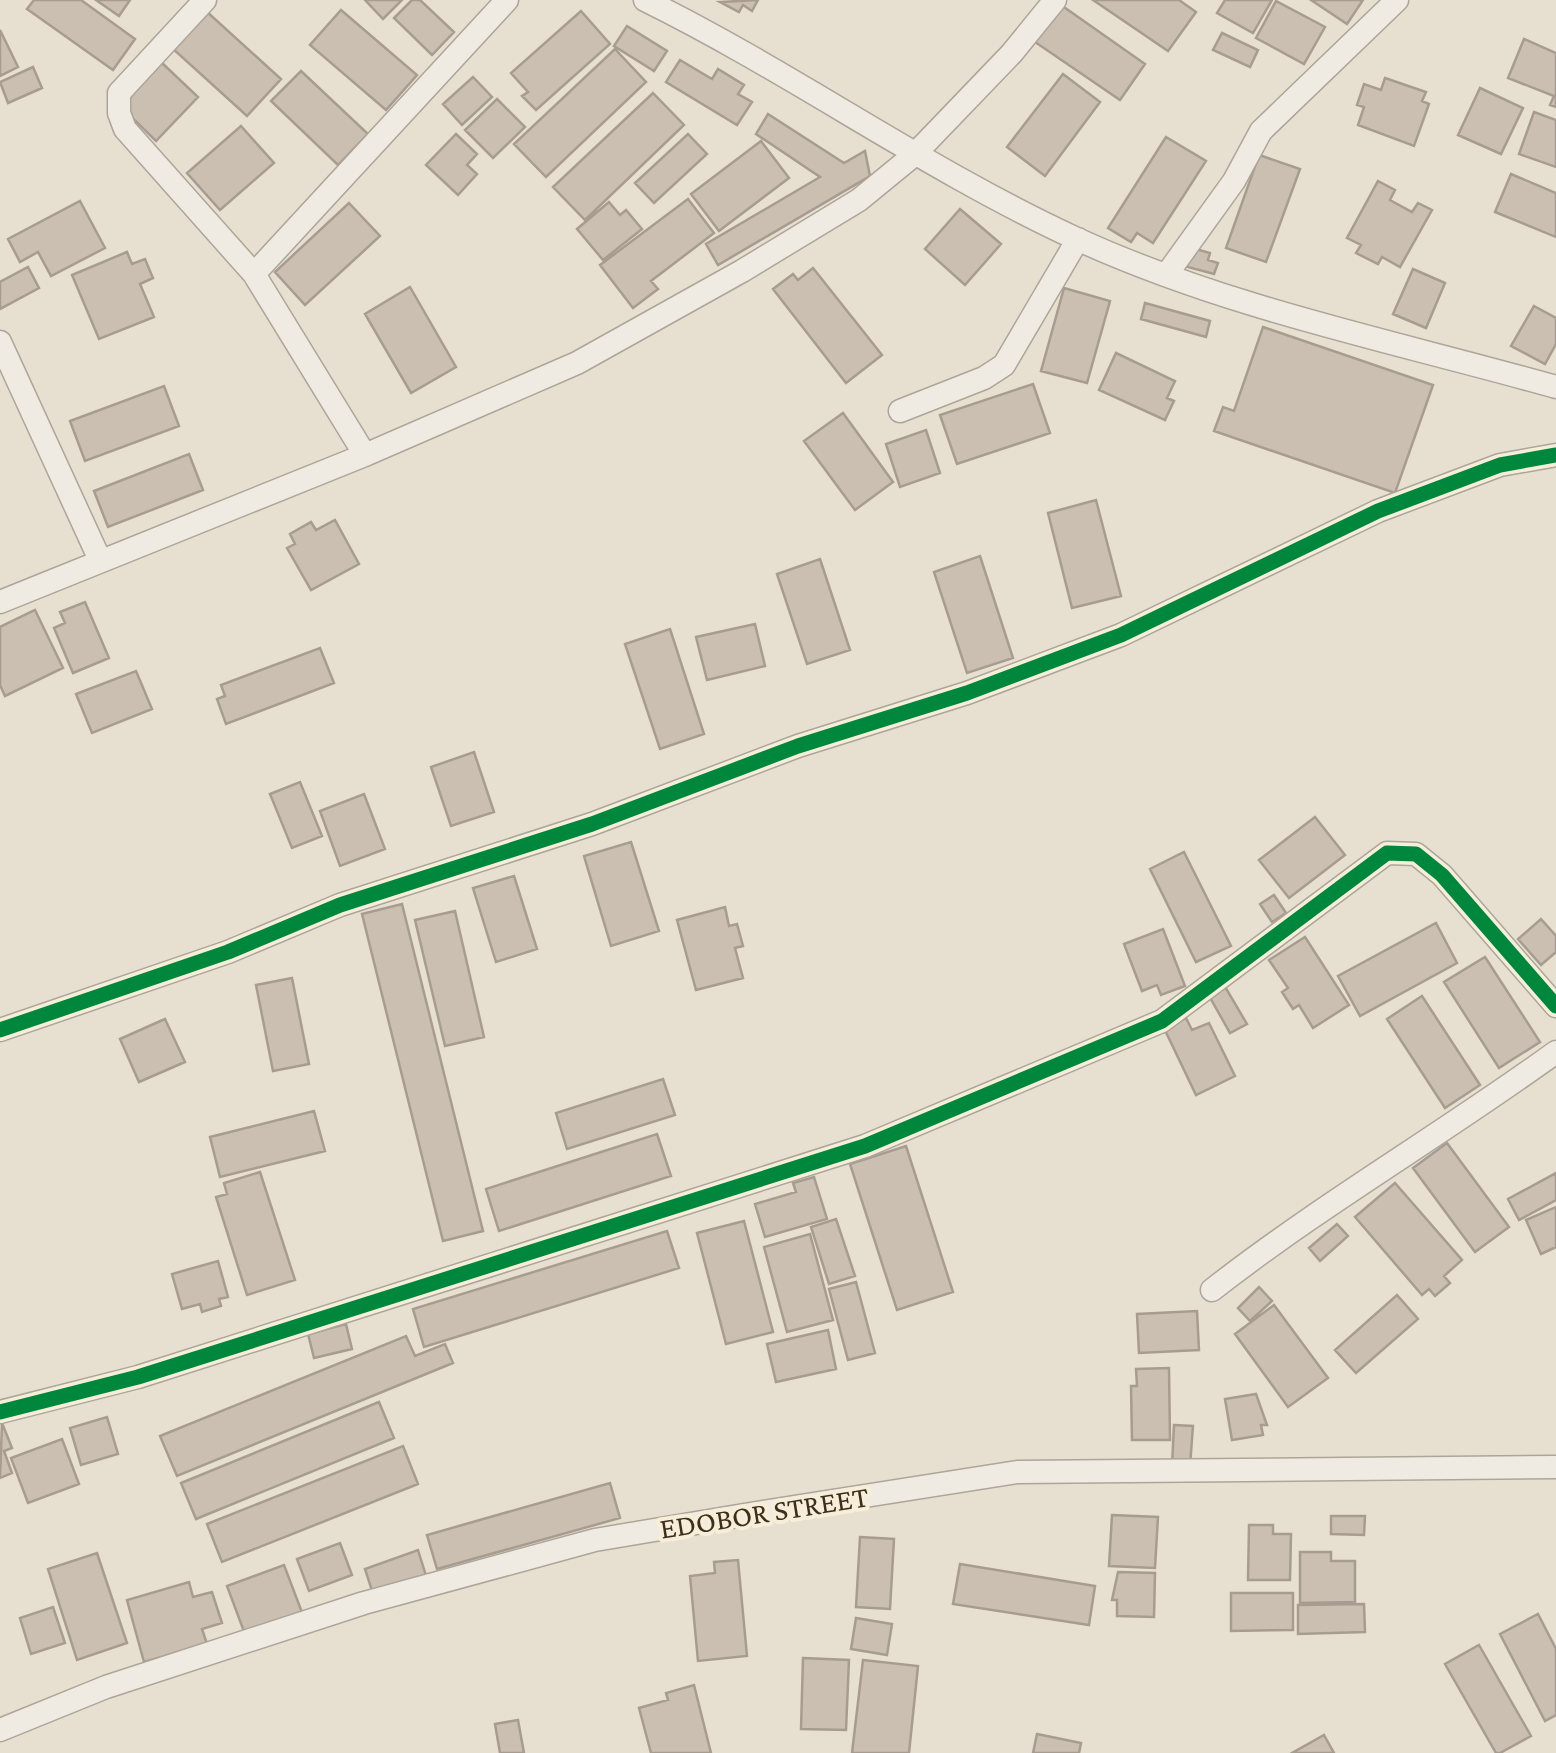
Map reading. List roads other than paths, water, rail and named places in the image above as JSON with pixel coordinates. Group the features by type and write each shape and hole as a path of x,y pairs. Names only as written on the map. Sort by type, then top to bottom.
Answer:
{"street":[{"path":"254,274 506,0"},
{"path":"645,0 689,10 914,155 1078,240 1167,274 1556,386"},
{"path":"0,602 364,456 578,363 859,200 914,155 1012,52 1055,0"},
{"path":"1167,274 1234,182 1261,132 1397,0"},
{"path":"195,3 119,93 119,113 125,129 254,274 364,456"},
{"path":"900,411 984,378 1004,365 1078,240"},
{"path":"0,342 100,560"},
{"path":"0,1030 228,952 340,905 592,824 798,746 967,693 1121,635 1378,511 1500,465 1556,456"},
{"path":"0,1412 138,1378 900,1132 1162,1021 1387,853 1416,854 1442,875 1556,1006"},
{"path":"1212,1290 1288,1230 1447,1130 1556,1052"},
{"name":"EDOBOR STREET","path":"0,1730 106,1688 364,1603 596,1540 725,1518 1017,1472 1556,1468"}]}
